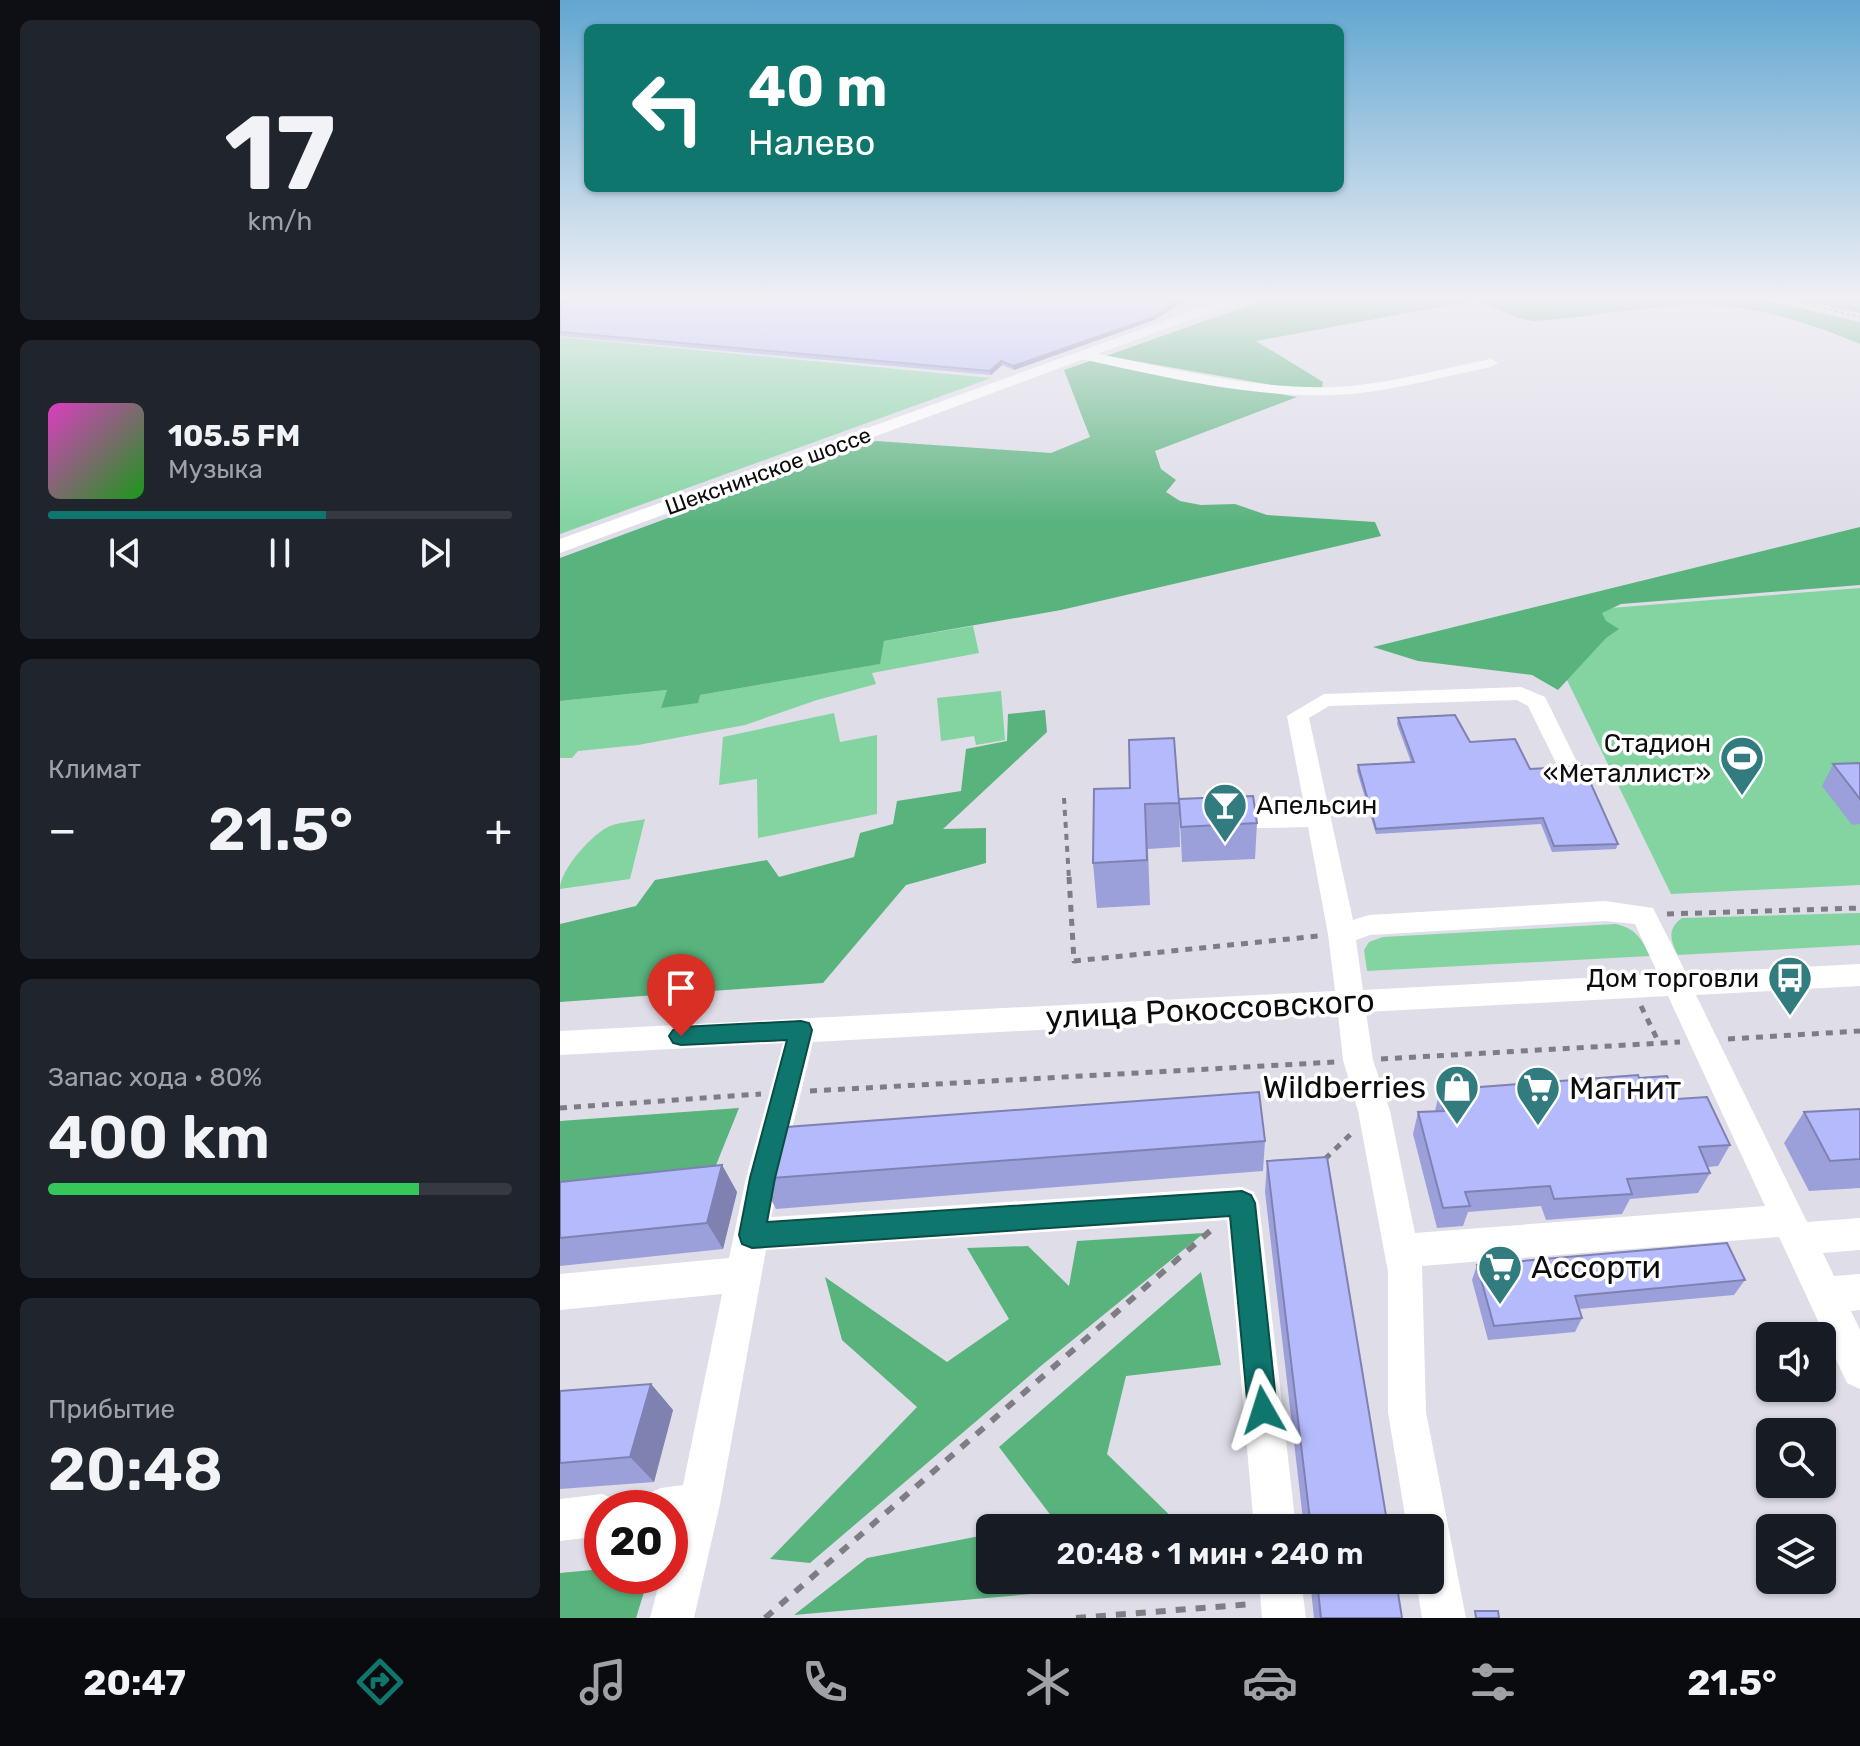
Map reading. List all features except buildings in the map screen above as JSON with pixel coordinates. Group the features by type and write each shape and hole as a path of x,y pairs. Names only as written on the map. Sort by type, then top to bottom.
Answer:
{"main road":[{"name":"Шекснинское шоссе","path":"560,546 1038,372"}],"street":[{"path":"1179,372 1317,392 1440,372"},
{"path":"1425,1514 1407,1412 1406,1272 1374,1111 1358,1060 1342,934 1298,716 1324,700 1521,693 1537,702 1567,764"},
{"path":"1220,821 1319,818"},
{"path":"1342,934 1369,925 1574,912 1644,915 1860,1370"},
{"name":"улица Рокоссовского","path":"560,1043 1860,975"},
{"path":"685,1490 746,1274 762,1178 801,1030"},
{"path":"752,1235 1242,1203 1274,1514"},
{"path":"1401,1251 1792,1229 1860,1234"},
{"path":"560,1292 746,1274"},
{"path":"1824,1295 1860,1292"},
{"path":"560,1520 584,1517"},
{"path":"672,1618 674,1594"},
{"path":"1440,1594 1444,1618"}],"path":[{"path":"1064,798 1074,961 1342,934"},
{"path":"1644,915 1860,908"},
{"path":"560,1108 785,1092 1860,1031"},
{"path":"1322,1162 1374,1111"},
{"path":"765,1618 1242,1203"},
{"path":"1076,1618 1282,1600"}],"green space":[{"path":"560,372 923,372 991,378 560,534"},
{"path":"1065,372 1150,372 1297,397 1155,451 1161,469 1176,480 1166,492 1180,501 1201,505 1235,504 1267,515 1375,522 1381,536 1061,610 884,641 880,664 700,695 698,703 661,708 667,690 560,701 560,558 876,441 1051,453 1090,437"},
{"path":"1195,372 1306,372 1323,382 1322,388 1283,387"},
{"path":"1860,527 1860,585 1621,604 1602,613 1606,621 1619,629 1606,638 1558,690 1532,675 1418,661 1373,647"},
{"name":"Стадион «Металлист»","path":"1860,588 1860,885 1671,894 1535,614"},
{"path":"973,626 979,653 872,673 876,684 745,725 638,745 578,751 572,758 560,758 560,701 667,690 662,707 700,695 879,664 884,641"},
{"path":"1001,691 1005,740 976,745 974,736 941,741 937,698"},
{"path":"1045,710 1047,732 943,829 986,828 986,863 906,885 823,983 560,1002 560,924 636,906 655,880 767,860 779,877 854,857 860,833 893,824 897,801 961,791 966,749 1007,741 1008,714"},
{"path":"834,713 840,742 877,735 877,814 758,838 757,779 719,785 723,737"},
{"path":"645,819 630,879 560,889 570,864 599,832 615,824"},
{"path":"1860,913 1860,945 1678,955 1672,940 1674,926 1682,918"},
{"path":"1616,924 1637,935 1650,956 1367,971 1364,950 1369,942 1383,937"},
{"path":"739,1108 710,1180 560,1191 560,1121"},
{"path":"1204,1233 1042,1365 810,1563 770,1559 917,1407 842,1340 825,1277 947,1362 1009,1319 967,1248 1028,1246 1069,1286 1077,1241"},
{"path":"1201,1272 1221,1365 1126,1376 1107,1454 1169,1514 1050,1514 999,1447"},
{"path":"976,1537 976,1594 1031,1594 794,1615 867,1558"},
{"path":"584,1571 584,1594 643,1594 636,1618 560,1618 560,1573"}],"place":[{"name":"Стадион «Металлист»","path":"1742,797"},
{"name":"Апельсин","path":"1225,844"},
{"name":"Дом торговли","path":"1790,1017"},
{"name":"Wildberries","path":"1457,1126"},
{"name":"Магнит","path":"1538,1127"},
{"name":"Ассорти","path":"1500,1306"}],"route":[{"path":"681,1036 801,1030 762,1178 752,1235 1242,1203 1263,1410"}]}
